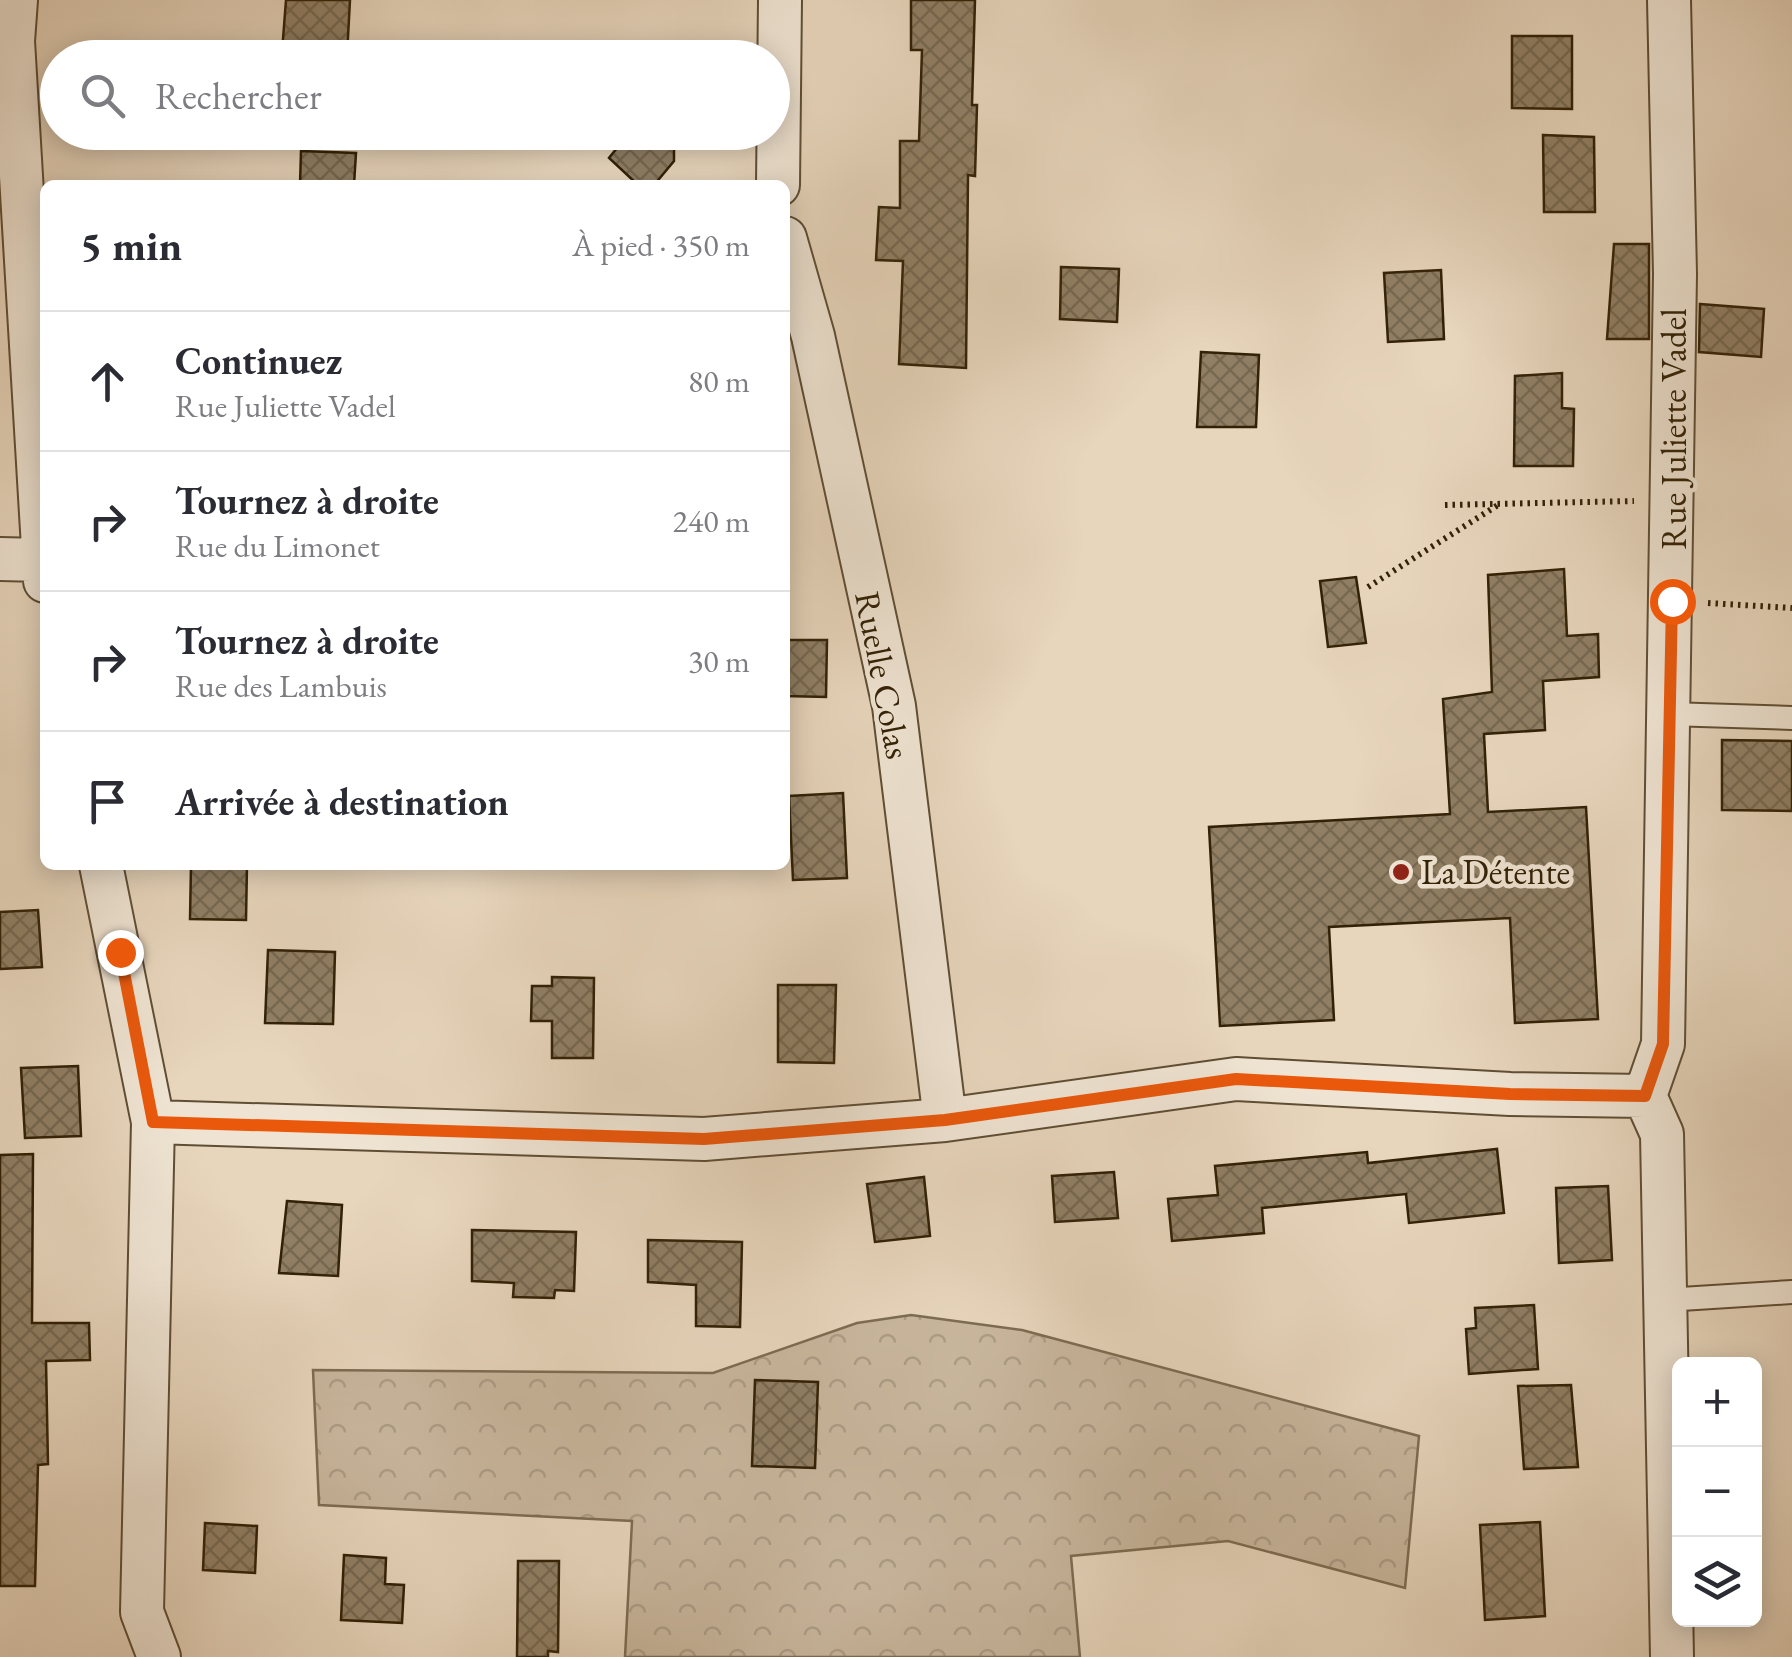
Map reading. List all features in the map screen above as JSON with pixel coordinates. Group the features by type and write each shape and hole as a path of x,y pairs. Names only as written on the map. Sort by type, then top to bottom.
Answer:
{"street":[{"path":"16,0 12,41 28,567"},
{"path":"780,0 780,40"},
{"name":"Rue Juliette Vadel","path":"1645,1096 1663,1044 1675,274 1669,0"},
{"path":"778,150 778,180"},
{"name":"Ruelle Colas","path":"790,256 813,336 894,706 945,1120"},
{"path":"102,870 153,1122 142,1612 159,1657"},
{"path":"153,1122 704,1139 945,1120 1236,1079 1510,1094 1645,1096 1662,1134 1672,1657"}],"lane":[{"path":"1669,714 1792,718"},
{"path":"1665,1300 1792,1292"}],"path":[{"path":"1445,506 1673,500"},
{"path":"1368,588 1500,504"},
{"path":"1672,601 1792,608"}],"green space":[{"path":"911,1315 1022,1330 1419,1436 1405,1588 1228,1541 1071,1556 1080,1657 625,1657 632,1521 319,1505 313,1370 713,1373 857,1323"}],"building":[{"path":"286,0 350,0 348,40 283,40"},
{"path":"911,0 975,0 972,105 977,105 975,176 968,175 966,368 899,364 903,261 876,260 879,207 900,208 900,141 919,141 922,50 911,50"},
{"path":"1512,36 1572,36 1572,109 1512,108"},
{"path":"1543,135 1594,137 1595,212 1544,212"},
{"path":"615,150 674,150 674,161 658,180 633,180 609,158"},
{"path":"301,151 356,153 354,180 300,180"},
{"path":"1614,244 1649,244 1649,339 1607,339"},
{"path":"1061,267 1119,269 1117,322 1060,319"},
{"path":"1441,270 1444,339 1388,342 1384,273"},
{"path":"1700,304 1764,309 1761,357 1699,352"},
{"path":"1201,352 1259,355 1256,427 1197,427"},
{"path":"1562,373 1562,408 1574,409 1573,466 1514,466 1515,376"},
{"name":"La Détente","path":"1564,569 1567,636 1598,634 1599,677 1543,681 1545,730 1484,734 1488,812 1586,807 1598,1019 1515,1023 1510,918 1329,927 1334,1020 1220,1026 1209,827 1450,814 1443,699 1492,692 1488,575"},
{"path":"1356,577 1366,643 1328,647 1320,581"},
{"path":"790,640 827,640 826,697 790,696"},
{"path":"1722,740 1792,741 1792,811 1722,810"},
{"path":"843,793 847,878 793,880 790,796"},
{"path":"191,870 247,870 246,920 190,919"},
{"path":"38,910 42,967 0,969 0,912"},
{"path":"268,950 335,952 333,1024 265,1023"},
{"path":"552,977 594,978 593,1058 552,1058 552,1021 531,1021 532,986 552,986"},
{"path":"778,985 836,985 834,1063 778,1062"},
{"path":"78,1066 81,1136 25,1138 21,1068"},
{"path":"1497,1149 1504,1213 1409,1223 1406,1194 1262,1208 1264,1233 1172,1241 1168,1199 1218,1195 1215,1166 1367,1152 1368,1163"},
{"path":"33,1154 32,1323 89,1323 90,1360 46,1361 48,1464 38,1465 35,1586 0,1586 0,1155"},
{"path":"1114,1172 1118,1218 1055,1222 1052,1176"},
{"path":"924,1177 930,1236 875,1242 867,1184"},
{"path":"1608,1186 1612,1260 1559,1263 1556,1188"},
{"path":"287,1201 342,1205 338,1276 279,1273"},
{"path":"472,1230 576,1232 574,1291 555,1290 554,1298 513,1297 514,1283 472,1281"},
{"path":"648,1240 742,1242 740,1327 696,1326 696,1285 648,1282"},
{"path":"1534,1305 1538,1369 1469,1374 1466,1329 1476,1328 1475,1308"},
{"path":"755,1380 818,1382 815,1468 752,1466"},
{"path":"1571,1385 1578,1467 1524,1469 1518,1386"},
{"path":"1540,1522 1545,1616 1485,1620 1480,1525"},
{"path":"205,1523 257,1526 255,1573 203,1570"},
{"path":"344,1555 386,1558 385,1584 404,1585 402,1623 341,1620"},
{"path":"518,1561 559,1561 558,1652 548,1651 548,1657 517,1657"}],"place":[{"name":"La Détente","path":"1401,872"}],"route":[{"path":"120,952 153,1122 272,1129 704,1139 945,1120 1236,1079 1510,1094 1645,1096 1663,1044 1672,601"}]}
